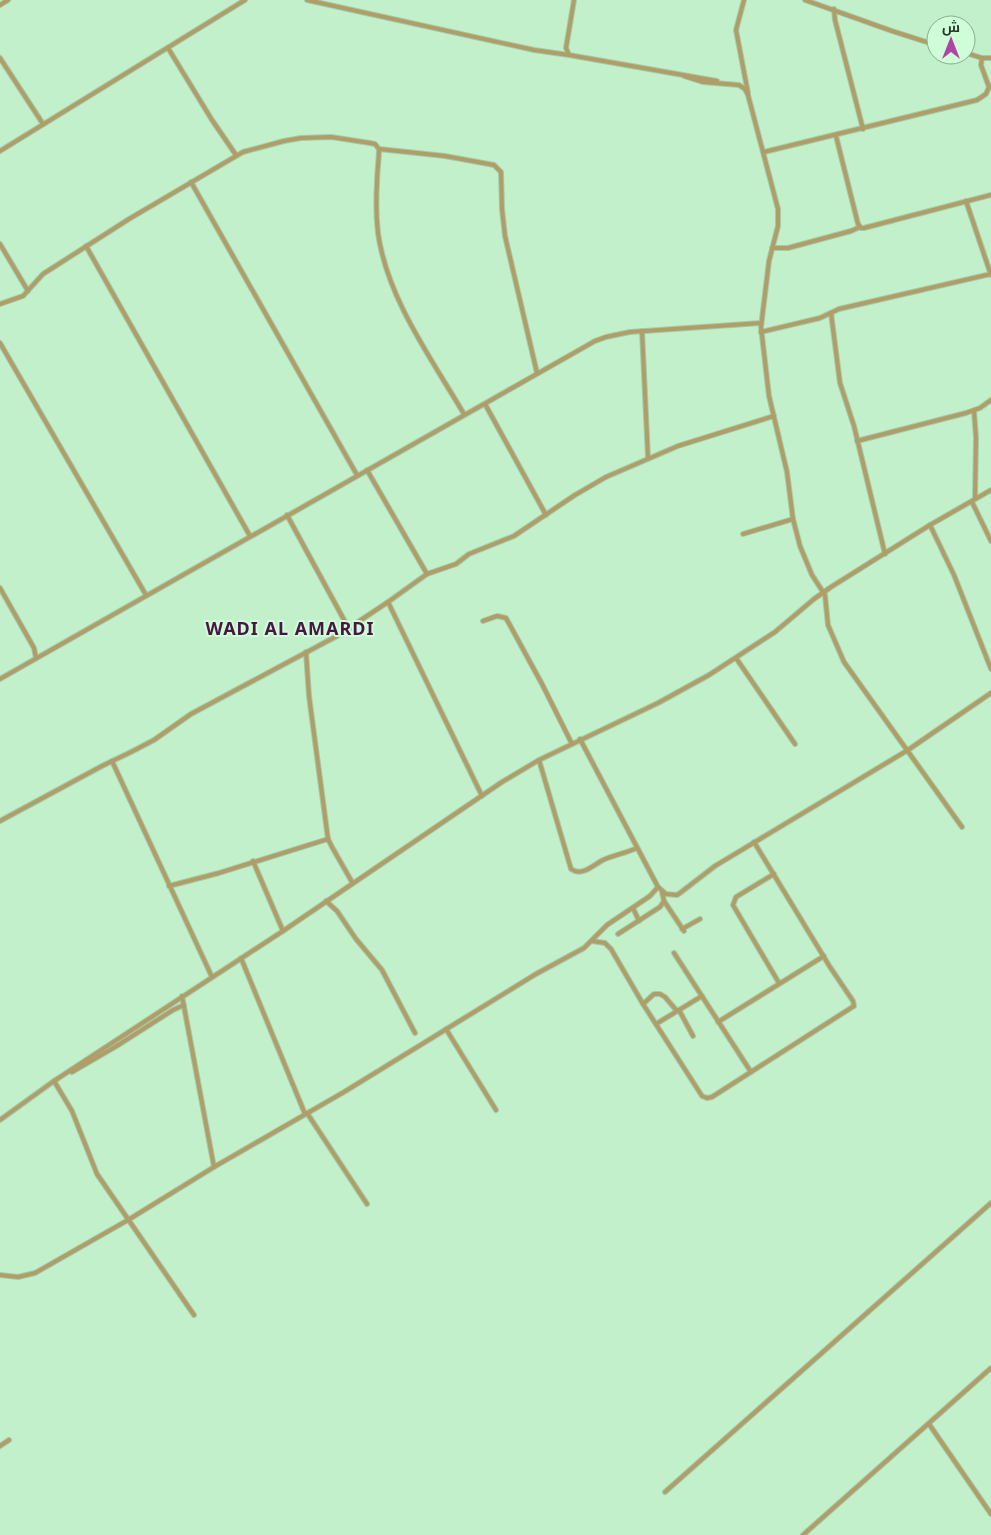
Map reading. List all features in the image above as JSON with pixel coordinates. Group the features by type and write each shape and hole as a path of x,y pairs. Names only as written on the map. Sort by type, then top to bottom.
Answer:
{"street":[{"path":"0,5 8,0"},
{"path":"0,151 246,0"},
{"path":"307,0 332,2 534,50 684,76 703,82 741,86 748,95"},
{"path":"570,55 566,48 574,0"},
{"path":"744,0 736,30 748,95 764,152 778,214 761,332 768,385 787,472 793,520 805,562 827,599 828,625 844,662 855,680 908,750 962,827"},
{"path":"805,0 926,42"},
{"path":"834,9 835,20 863,129"},
{"path":"168,48 236,155"},
{"path":"976,56 991,58"},
{"path":"0,58 43,124"},
{"path":"764,152 836,136 977,100 986,94 990,88 981,65 982,58"},
{"path":"741,86 746,78"},
{"path":"836,136 860,227"},
{"path":"0,304 20,297 28,291 39,277 86,246 236,155 284,141 316,137 356,140 375,144 379,149 376,184 377,218 387,272 405,313 464,414"},
{"path":"379,149 445,156 494,165 499,169 501,175 504,230 538,373"},
{"path":"191,182 357,475"},
{"path":"772,248 788,248 851,232 860,227 864,228 991,194"},
{"path":"761,332 991,274 966,201"},
{"path":"0,244 28,291"},
{"path":"86,246 250,536"},
{"path":"831,313 840,383 857,441 885,554"},
{"path":"0,679 464,414 600,339 642,330 761,323"},
{"path":"642,330 648,458"},
{"path":"0,343 146,596"},
{"path":"857,441 974,411 991,400"},
{"path":"485,404 546,514"},
{"path":"974,411 976,438 974,501 991,541"},
{"path":"0,821 143,746 191,714 349,629 427,574 456,564 469,554 508,539 525,530 590,486 648,458 709,435 774,416"},
{"path":"366,470 427,574"},
{"path":"0,1120 54,1081 283,931 352,882 502,782 539,760 676,694 776,632 823,592 930,525 991,490"},
{"path":"287,515 349,629"},
{"path":"743,534 793,520"},
{"path":"930,525 954,575 991,668"},
{"path":"0,588 34,648 36,658"},
{"path":"388,602 482,796"},
{"path":"483,621 500,615 507,620 572,744"},
{"path":"306,652 328,838 352,882"},
{"path":"736,658 794,744"},
{"path":"660,890 671,895 680,893 715,866 908,750 991,693"},
{"path":"580,740 660,890 664,901 683,930 700,919"},
{"path":"539,760 571,869 576,872 585,870 605,859 637,848"},
{"path":"112,761 212,976"},
{"path":"169,886 328,838"},
{"path":"592,941 601,942 608,946 643,1004 704,1097 712,1097 852,1008 853,1002 754,842"},
{"path":"253,861 283,931"},
{"path":"774,874 736,897 733,905 779,983"},
{"path":"0,1275 18,1277 35,1273 128,1220 536,974 579,951 592,941 607,925 660,890"},
{"path":"326,901 337,911 356,939 384,974 415,1033"},
{"path":"618,934 660,907 664,901"},
{"path":"633,908 639,920"},
{"path":"674,953 751,1072"},
{"path":"718,1022 824,956"},
{"path":"241,958 306,1114 367,1204"},
{"path":"369,965 375,962"},
{"path":"643,1004 654,994 660,994 665,997 678,1010 693,1036"},
{"path":"182,996 214,1167"},
{"path":"656,1024 702,996"},
{"path":"54,1081 100,1056 184,1005"},
{"path":"446,1029 496,1110"},
{"path":"54,1081 75,1119 93,1167 194,1315"},
{"path":"665,1492 991,1204"},
{"path":"803,1535 991,1368"},
{"path":"929,1424 991,1514"},
{"path":"0,1446 9,1440"}],"district":[{"name":"WADI AL AMARDI","path":"290,629"}]}
